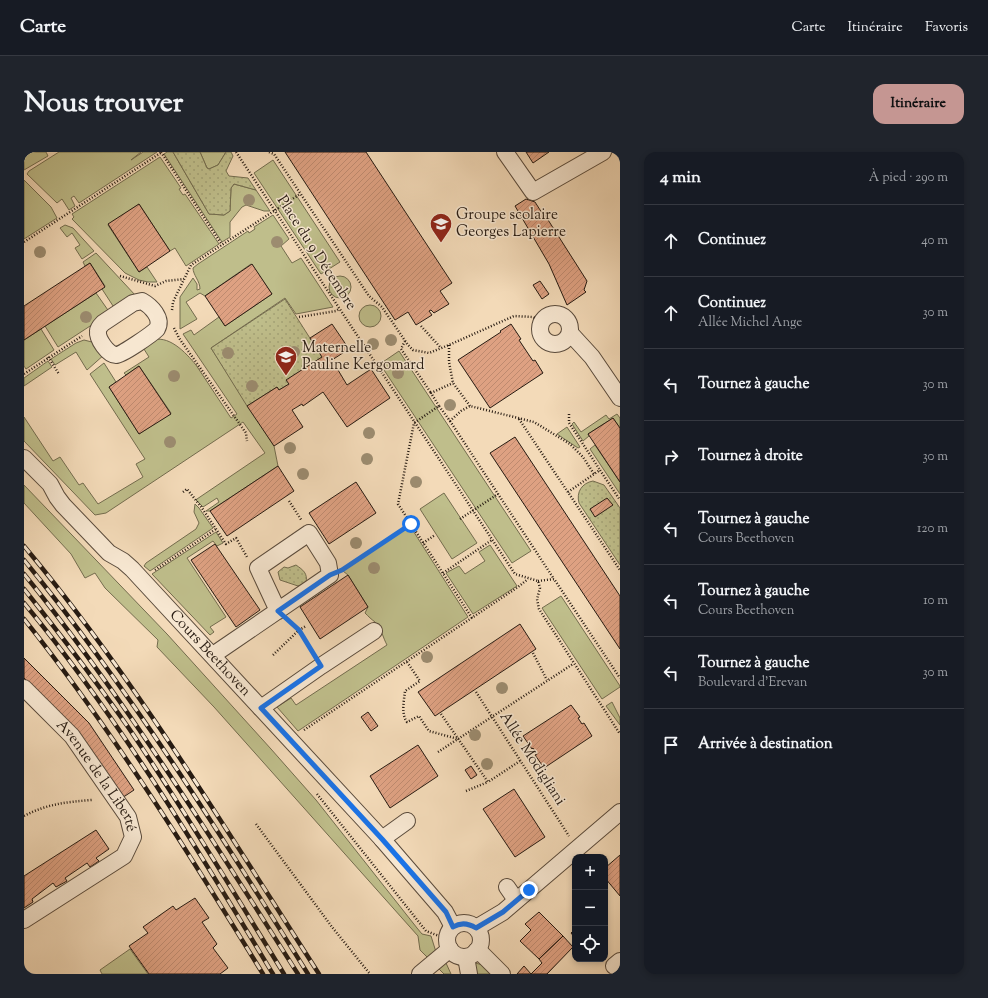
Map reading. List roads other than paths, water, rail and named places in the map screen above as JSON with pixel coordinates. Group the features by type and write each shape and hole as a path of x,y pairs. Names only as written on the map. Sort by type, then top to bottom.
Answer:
{"street":[{"path":"506,152 533,192 603,152"},
{"path":"570,333 568,337 560,343 550,343 543,337 540,327 548,315 558,314 567,319 571,328 570,333 592,357 620,398"},
{"name":"Cours Beethoven","path":"24,458 50,484 57,498 63,505 109,553 128,565 382,839 446,912 450,938"},
{"path":"213,656 278,611 330,575 328,563 310,533 258,568 278,611"},
{"path":"261,708 374,631"},
{"name":"Avenue de la Liberté","path":"24,688 72,736 128,817 133,837 124,856 24,920"},
{"path":"476,928 503,912 620,812"},
{"path":"382,839 406,821"},
{"path":"507,887 516,900"},
{"path":"420,974 450,938 458,924 465,923 471,924 476,928 481,939 480,946 471,954 469,974"},
{"path":"450,938 452,952 458,956 482,954 502,974"}],"railway":[{"path":"24,546 104,648 141,701 214,809 319,974"},
{"path":"24,560 101,660 172,762 308,974"},
{"path":"24,574 98,671 133,720 167,770 298,974"},
{"path":"24,589 77,657 128,727 188,819 284,974"},
{"path":"24,603 59,647 124,737 185,831 273,974"},
{"path":"24,619 57,661 119,748 207,883 263,974"}],"place":[{"name":"Groupe scolaire Georges Lapierre","path":"441,244"},
{"name":"Maternelle Pauline Kergomard","path":"286,376"}]}
